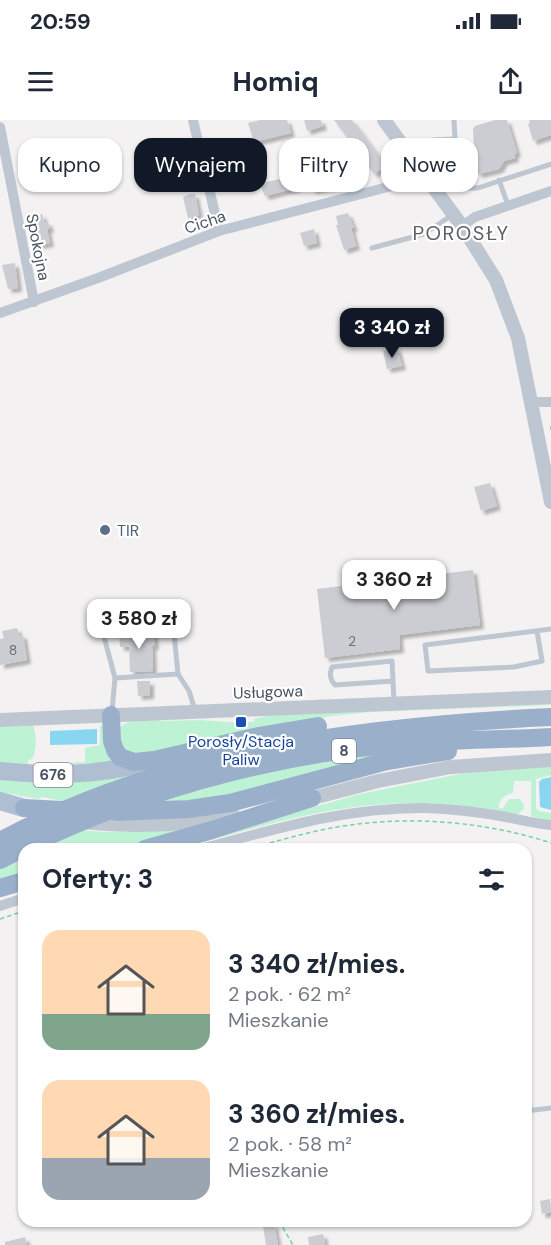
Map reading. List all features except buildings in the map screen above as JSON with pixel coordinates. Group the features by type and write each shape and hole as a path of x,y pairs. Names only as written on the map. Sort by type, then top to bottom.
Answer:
{"highway":[{"path":"111,715 112,741 115,750 120,757 134,762 154,760 254,737 347,722 422,718 478,720"},
{"name":"8","path":"0,841 107,793 255,750 345,734 478,720 551,717"},
{"path":"24,808 114,812 189,809 230,803 387,761 543,737"},
{"name":"8","path":"34,843 58,831 156,793 272,763 320,754 408,743 543,737"},
{"path":"166,843 312,798"},
{"name":"8","path":"0,860 18,851"},
{"path":"0,888 18,883"}],"main road":[{"name":"676","path":"0,771 46,775 83,774 128,768 154,760"},
{"name":"676","path":"0,801 24,808"}],"street":[{"path":"193,120 219,231"},
{"path":"384,120 398,138"},
{"name":"Spokojna","path":"0,127 34,302"},
{"name":"Cicha","path":"0,313 219,231 381,189"},
{"path":"458,220 475,217 551,191"},
{"path":"438,192 485,261 506,303 518,338 551,502"},
{"path":"532,402 551,402"},
{"name":"Usługowa","path":"0,720 394,704 547,695"},
{"path":"24,808 40,814 75,821 123,825 196,823 378,781 451,767 551,760"},
{"path":"223,843 302,822 390,808 427,808 470,812 551,825"},
{"path":"532,823 551,832"},
{"path":"0,906 18,900"}],"lane":[{"path":"454,120 455,138"},
{"path":"478,188 551,164"},
{"path":"499,180 508,205"},
{"path":"372,248 424,234 458,220"},
{"path":"111,715 116,678 99,618 172,614 177,674 189,691 195,711"},
{"path":"537,631 542,661 514,667 428,671 425,645 551,628"},
{"path":"393,681 335,685 331,681 330,672 332,667 392,661 393,681 394,704"},
{"path":"116,678 177,674"},
{"path":"532,1110 551,1108"}],"path":[{"path":"273,843 339,827 391,821 470,825 507,830 551,843"},
{"path":"0,919 18,913"},
{"path":"282,1227 293,1245"}],"green space":[{"path":"551,701 551,705 371,712 331,716 138,757 122,751 119,728 128,722 143,719 200,720 241,723 241,725 254,722 254,719 277,714"},
{"path":"32,724 36,736 36,747 34,756 28,760 28,765 85,762 85,748 100,745 100,724 105,729 119,764 98,767 0,765 0,725"},
{"path":"329,729 69,802 0,792 0,778"},
{"path":"412,749 241,794 146,805 267,771"},
{"path":"551,766 551,775 536,779 536,808 538,811 551,813 551,821 531,815 531,781 514,781 513,793 503,798 499,808 503,808 509,799 520,799 524,809 518,814 458,806 391,803 330,811 201,843 188,843 360,794 485,769"},
{"path":"193,829 147,843 52,843 81,830 105,832"},
{"path":"18,859 18,878 0,883 0,867"}],"water":[{"path":"97,729 97,744 50,745 50,731"},
{"path":"551,777 551,810 540,807 539,782"}],"place":[{"name":"TIR","path":"105,530"},
{"name":"Porosły/Stacja Paliw","path":"241,722"}],"district":[{"name":"POROSŁY","path":"461,233"}]}
